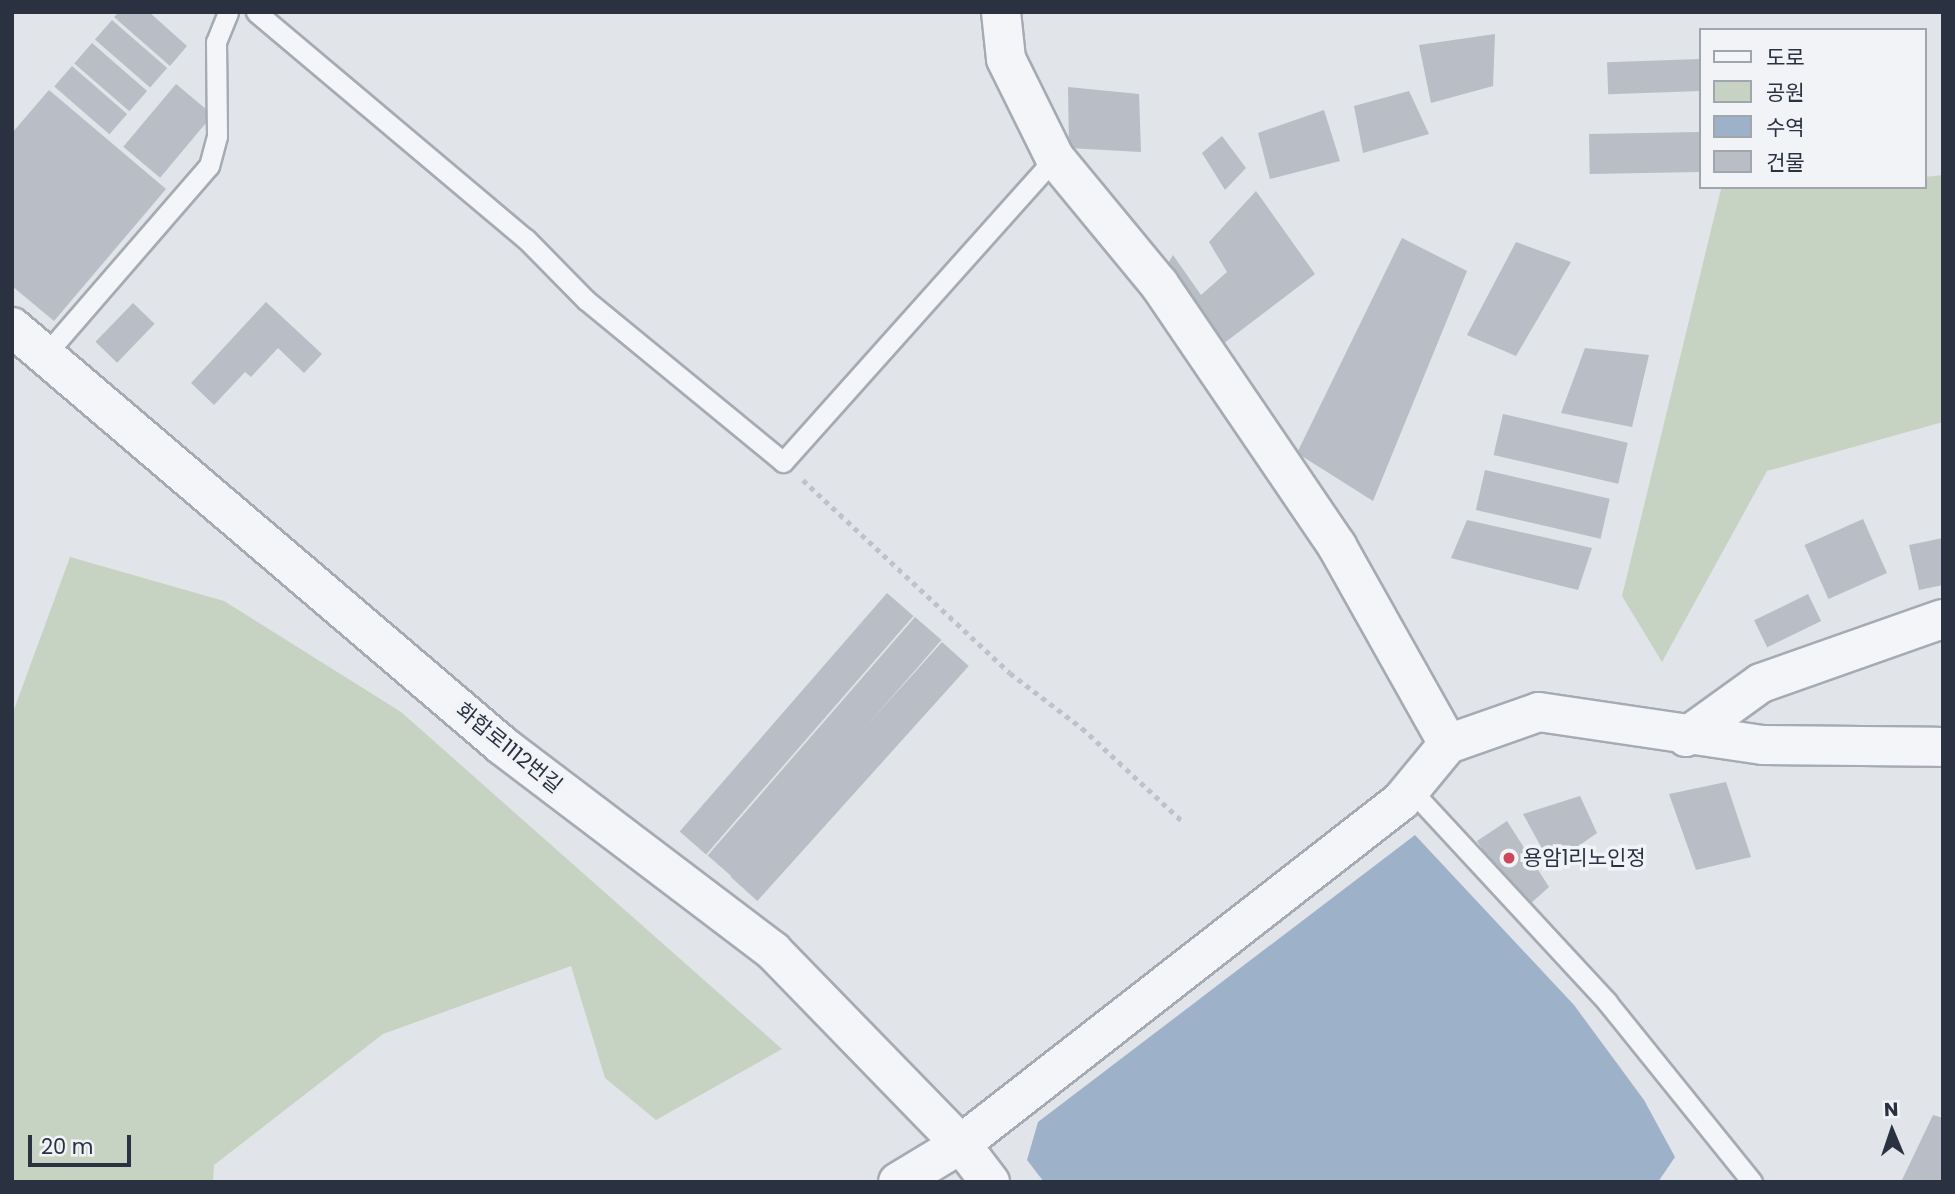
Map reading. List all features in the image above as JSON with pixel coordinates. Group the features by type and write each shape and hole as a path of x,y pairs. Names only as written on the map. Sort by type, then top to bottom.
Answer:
{"street":[{"path":"1000,12 1006,59 1055,158 1159,284 1337,546 1448,744"},
{"name":"화합로1112번길","path":"12,327 503,746 773,951 961,1144 990,1182"},
{"path":"1686,737 1761,683 1943,619"},
{"path":"898,1182 961,1144 1411,790 1448,744 1539,712 1686,737 1763,745 1943,747"}],"lane":[{"path":"45,355 209,166 217,136 216,42 228,12"},
{"path":"256,12 526,239 586,300 783,462 1055,158"},
{"path":"1411,790 1607,1002 1752,1182"}],"path":[{"path":"783,462 1010,673 1082,728 1182,821"}],"green space":[{"path":"1943,175 1943,422 1767,471 1662,662 1622,596 1721,189 1927,189 1927,177"},
{"path":"70,557 224,601 401,712 782,1049 656,1120 605,1078 571,966 383,1034 214,1165 213,1182 12,1182 12,715"}],"water":[{"path":"1415,835 1574,1005 1644,1100 1675,1157 1658,1182 1044,1182 1027,1160 1038,1122"}],"building":[{"path":"119,12 149,12 187,46 170,66 114,17"},
{"path":"112,20 167,68 150,88 95,40"},
{"path":"1495,34 1493,86 1431,103 1419,45"},
{"path":"92,43 147,91 129,111 74,63"},
{"path":"1700,59 1700,91 1608,94 1607,62"},
{"path":"72,66 127,114 109,134 54,86"},
{"path":"176,84 213,115 160,178 123,147"},
{"path":"1068,87 1139,94 1141,152 1069,148"},
{"path":"49,90 166,189 54,321 12,286 12,133"},
{"path":"1409,91 1429,134 1363,153 1354,106"},
{"path":"1324,110 1340,161 1270,179 1258,133"},
{"path":"1699,132 1700,172 1590,174 1589,134"},
{"path":"1222,136 1246,168 1225,190 1202,153"},
{"path":"1256,191 1315,274 1219,347 1164,270 1173,255 1201,295 1227,272 1209,242"},
{"path":"1402,238 1467,271 1373,501 1297,453"},
{"path":"1516,242 1571,262 1516,356 1467,335"},
{"path":"266,302 322,354 304,373 278,348 251,377 245,372 214,405 191,383"},
{"path":"133,303 155,324 117,363 95,342"},
{"path":"1585,348 1649,355 1632,427 1561,413"},
{"path":"1503,414 1628,443 1618,484 1494,455"},
{"path":"1485,470 1610,499 1600,539 1476,510"},
{"path":"1863,519 1887,573 1829,599 1805,545"},
{"path":"1467,520 1592,548 1578,590 1451,558"},
{"path":"1943,538 1943,585 1919,590 1909,545"},
{"path":"887,593 913,616 706,854 680,831"},
{"path":"1808,594 1821,621 1767,647 1754,620"},
{"path":"915,617 941,640 734,878 708,855"},
{"path":"942,642 969,666 757,901 731,877"},
{"path":"1726,782 1751,857 1696,870 1669,794"},
{"path":"1580,796 1597,833 1551,865 1523,814"},
{"name":"용암1리노인정","path":"1507,821 1549,887 1529,905 1498,874 1477,841"},
{"path":"1933,1115 1943,1118 1943,1182 1901,1182"}],"place":[{"name":"용암1리노인정","path":"1509,858"}]}
